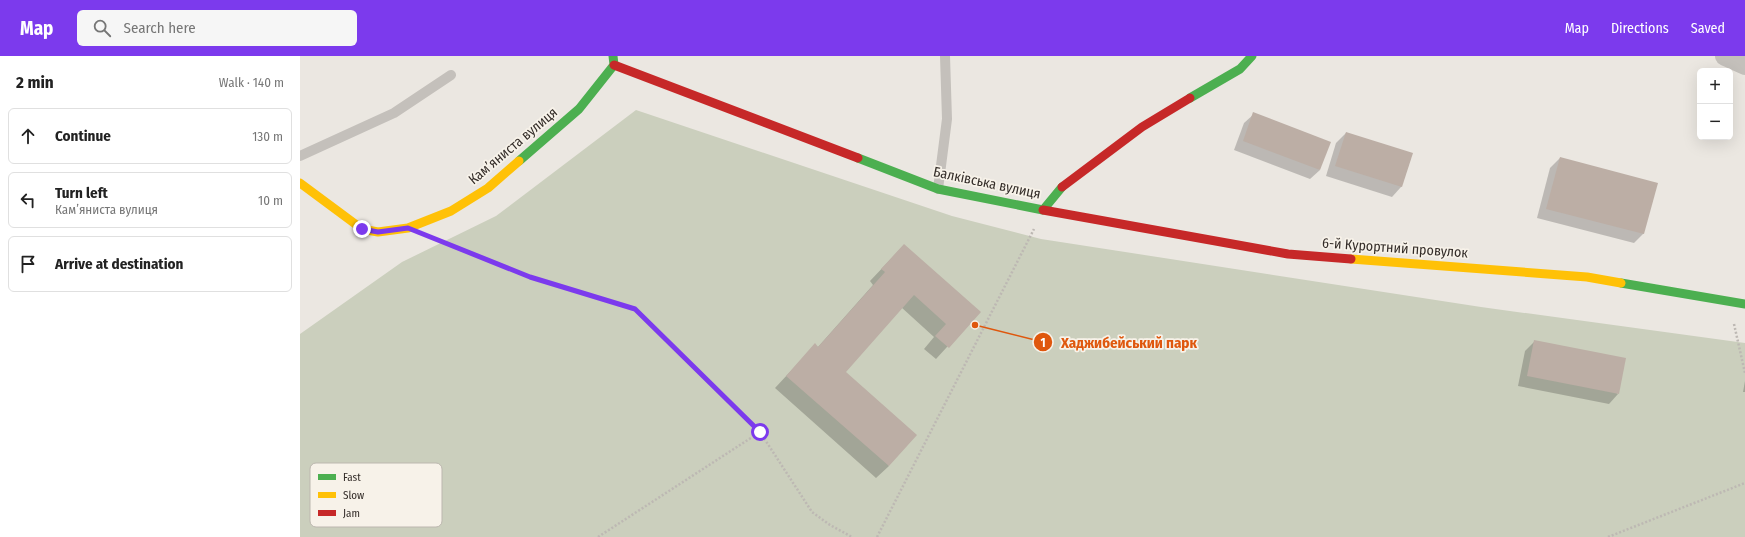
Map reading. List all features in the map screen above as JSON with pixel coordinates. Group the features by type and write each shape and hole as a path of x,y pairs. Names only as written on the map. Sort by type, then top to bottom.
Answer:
{"street":[{"name":"Балківська вулиця","path":"613,61 938,189 1043,210 1064,185 1136,132 1240,69 1252,56"},
{"path":"1725,56 1745,66"},
{"name":"Камʼяниста вулиця","path":"300,183 362,229 378,232 408,228 451,211 488,188 579,109 613,61"},
{"name":"6-й Курортний провулок","path":"1043,210 1288,254 1587,277 1745,304"}],"lane":[{"path":"938,189 946,118 944,56"},
{"path":"300,156 394,113 451,75"}],"path":[{"path":"877,537 1043,210"},
{"path":"437,239 530,277 635,309 760,432 812,512 830,525 852,537"},
{"path":"1730,302 1745,373"},
{"path":"598,537 760,432"},
{"path":"1608,537 1745,482"}],"green space":[{"path":"636,110 952,216 1041,239 1481,307 1745,343 1745,537 300,537 300,334 402,262 496,216"}],"building":[{"path":"1253,112 1331,142 1320,170 1243,141"},
{"path":"1346,132 1413,153 1402,187 1335,166"},
{"path":"1560,157 1658,183 1644,234 1546,209"},
{"path":"904,244 981,312 949,348 935,336 946,324 914,295 846,372 917,435 889,466 786,376 815,343 818,347 885,272 881,269"},
{"path":"1534,340 1626,358 1619,394 1527,376"}],"traffic: fast":[{"path":"519,161 579,109 614,65 613,56"},
{"path":"1190,98 1240,69 1252,56"},
{"path":"858,158 938,189 1043,210 1062,187"},
{"path":"1621,283 1745,304"}],"traffic: slow":[{"path":"300,183 362,229 378,232 408,228 451,211 488,188 519,161"},
{"path":"1351,259 1587,277 1621,283"}],"traffic: jam":[{"path":"614,65 858,158"},
{"path":"1062,187 1142,127 1190,98"},
{"path":"1043,210 1288,254 1351,259"}],"place":[{"name":"Хаджибейський парк","path":"975,325"}],"route":[{"path":"362,229 378,232 408,228 530,277 635,309 760,432"}]}
